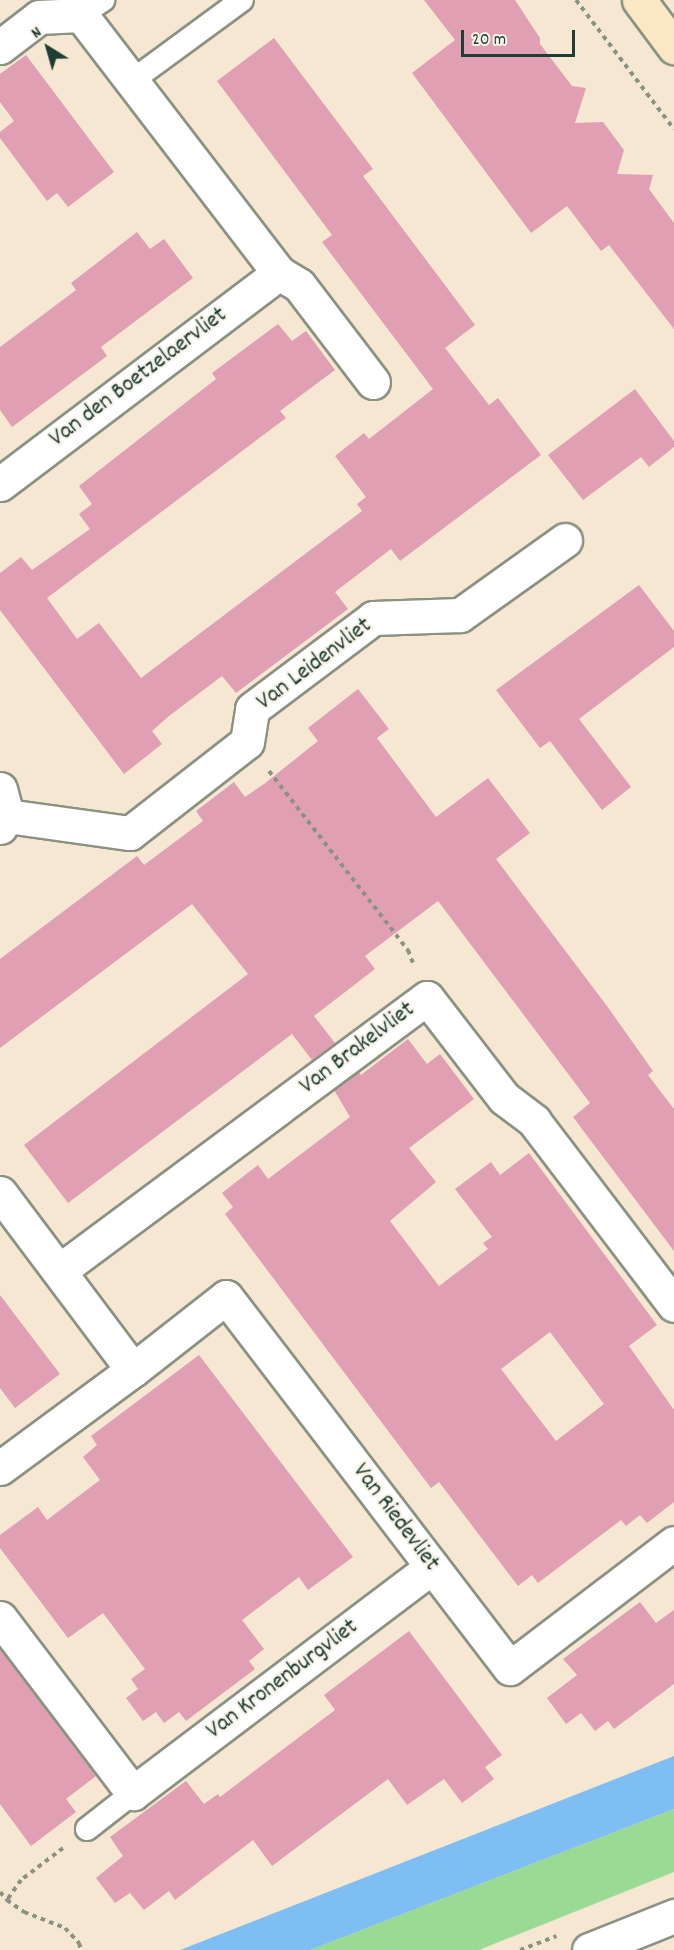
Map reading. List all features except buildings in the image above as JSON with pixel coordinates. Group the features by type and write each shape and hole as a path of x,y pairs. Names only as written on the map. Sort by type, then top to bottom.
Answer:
{"main road":[{"path":"639,0 674,47"}],"street":[{"path":"0,47 39,17 92,8 133,80 279,273 299,285 373,382"},
{"name":"Van den Boetzelaervliet","path":"0,484 279,273"},
{"name":"Van Leidenvliet","path":"2,810 130,833 247,742 252,709 372,618 460,615 565,540"},
{"name":"Van Brakelvliet","path":"59,1271 427,998 504,1098 534,1121 674,1305"},
{"path":"0,1193 133,1370"},
{"name":"Van Riedevliet","path":"0,1468 133,1370 226,1297 510,1668 674,1543"},
{"name":"Van Kronenburgvliet","path":"133,1793 432,1567"},
{"path":"0,1618 133,1793"},
{"path":"589,1950 674,1916"}],"lane":[{"path":"133,80 242,0"},
{"name":"Van Kronenburgvliet","path":"87,1829 133,1793"}],"path":[{"path":"576,0 674,129"},
{"name":"Van Leidenvliet","path":"247,742 408,950 427,998"},
{"path":"7,1900 21,1880 87,1829"},
{"path":"0,1892 24,1912 65,1928 79,1942 81,1950"}],"green space":[{"path":"674,1809 674,1872 479,1950 310,1950"}],"water":[{"path":"674,1756 674,1809 310,1950 180,1950"}]}
